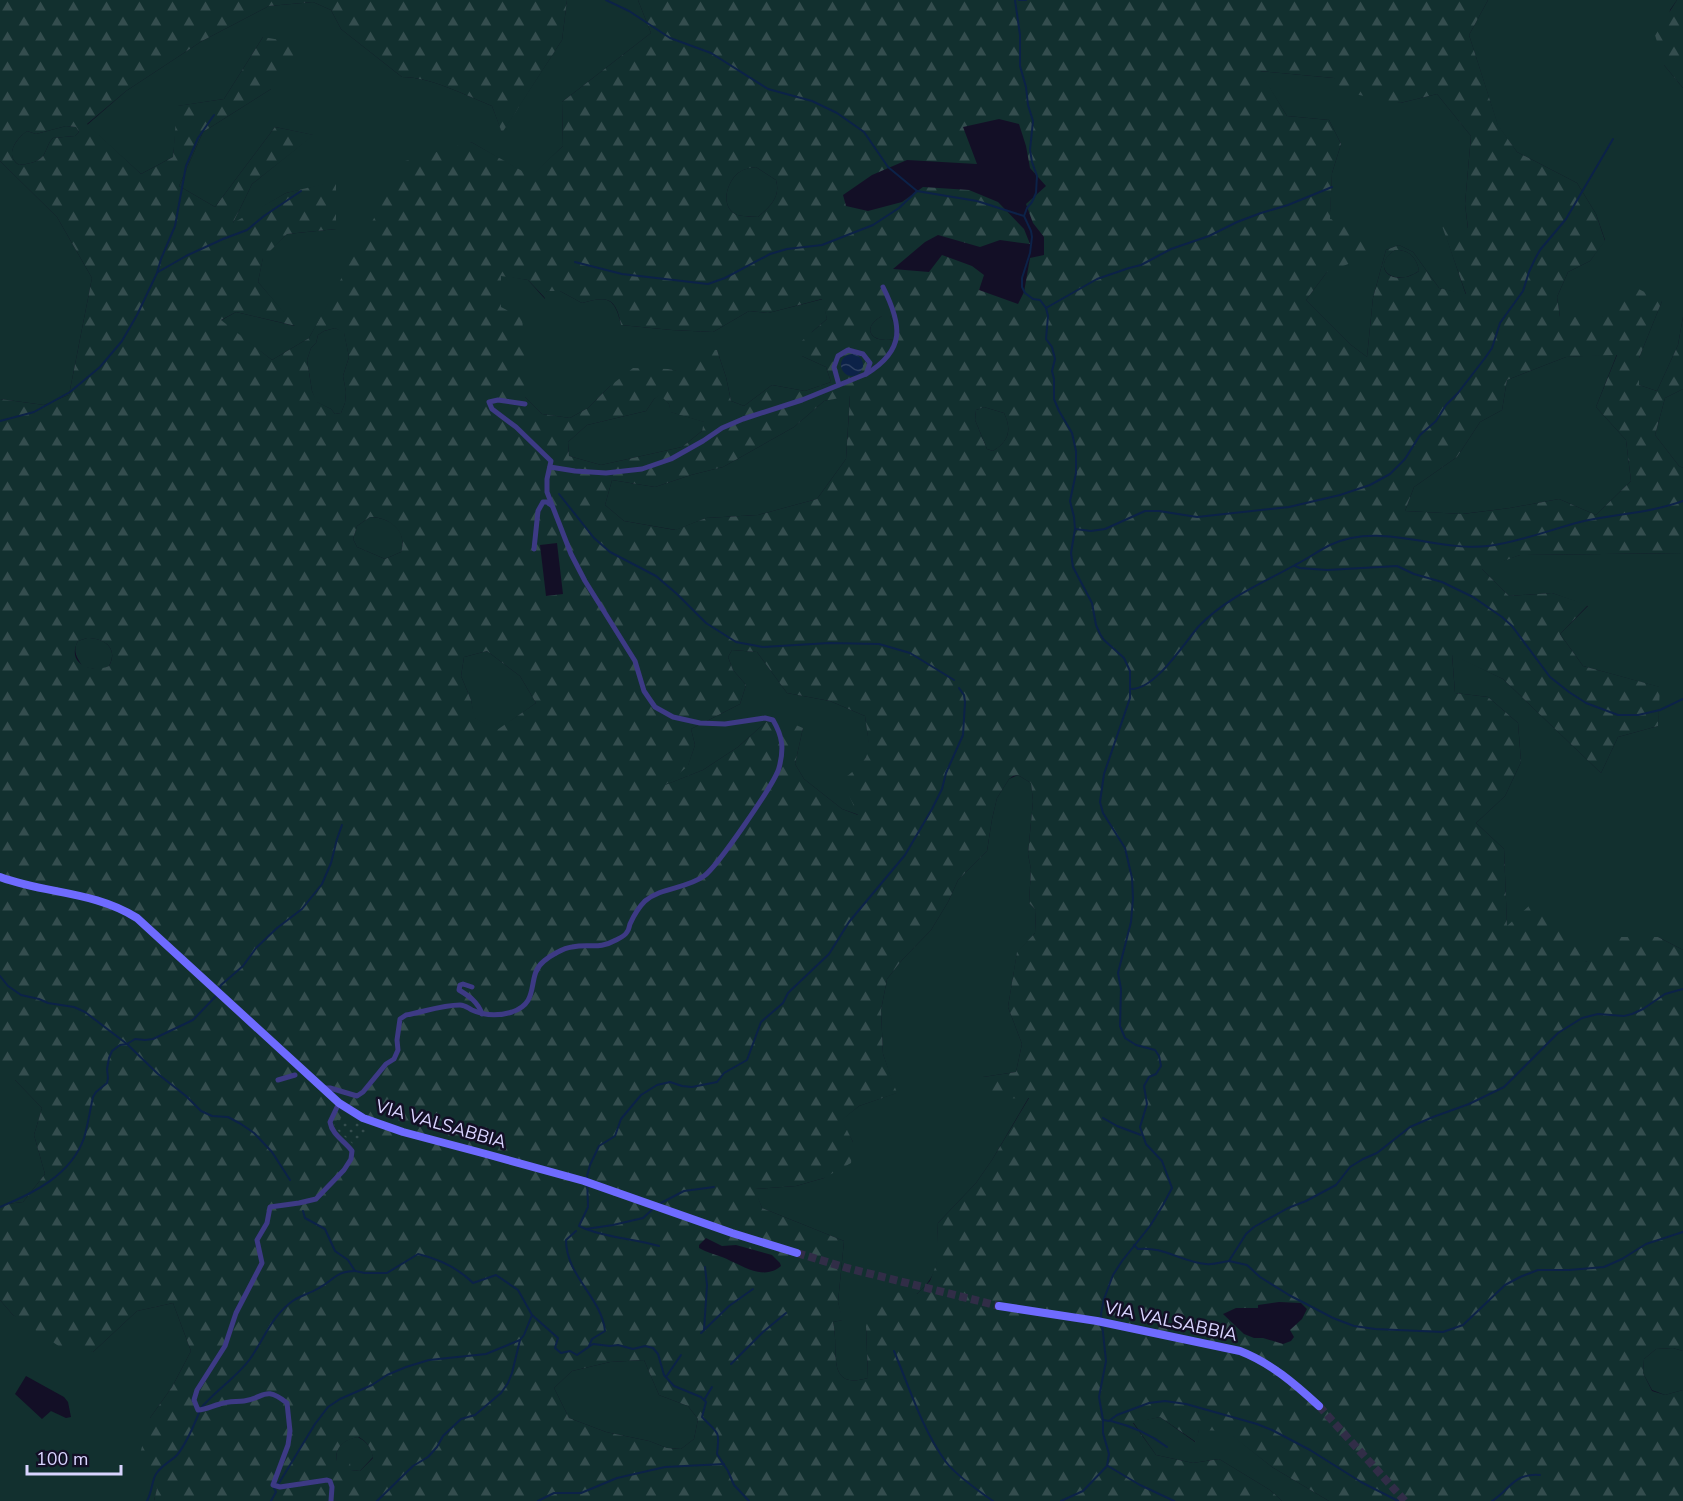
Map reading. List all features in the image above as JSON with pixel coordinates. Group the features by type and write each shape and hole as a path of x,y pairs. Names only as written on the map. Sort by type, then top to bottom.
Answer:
{"main road":[{"name":"VIA VALSABBIA","path":"0,878 94,898 127,912 147,926 339,1103 363,1118 403,1132 584,1181 732,1233 797,1253"},
{"name":"VIA VALSABBIA","path":"1002,1306 1097,1321 1230,1348 1253,1356 1281,1372 1319,1406"}],"street":[{"path":"550,467 606,473 642,469 671,459 722,428 743,419 802,400 866,374 875,369 897,342 898,326 883,287"},
{"path":"839,385 834,367 838,356 848,350 863,354 870,363 866,374"},
{"path":"322,1088 357,1096 363,1092 386,1064 394,1059 398,1050 400,1019 406,1015 463,1005 482,1014 494,1016 518,1010 532,996 532,983 539,965 545,959 571,946 604,946 627,934 635,913 645,902 657,893 704,876 733,840 779,769 782,752 781,733 773,720 765,718 725,724 700,723 673,717 655,706 644,691 635,661 585,581 551,505 546,492 551,461 516,427 492,409 489,402 498,400 525,404"},
{"path":"534,549 538,511 543,502 551,505"},
{"path":"472,987 463,984 460,985 459,990 480,1006 482,1014"},
{"path":"278,1080 295,1075"},
{"path":"331,1501 332,1487 330,1481 327,1480 280,1487 273,1485 288,1445 290,1431 287,1403 279,1397 263,1393 246,1401 222,1403 204,1410 198,1410 194,1400 197,1390 225,1346 236,1313 262,1263 256,1240 267,1223 270,1207 316,1199 351,1160 352,1151 330,1126 339,1103"}],"green space":[{"path":"0,0 567,0 562,40 502,133 492,106 436,83 402,77 341,29 331,10 313,2 269,6 202,41 126,91 87,124 141,174 173,157 177,106 224,99 263,37 308,45 271,89 203,132 179,186 215,207 275,127 314,135 252,184 233,223 286,193 336,181 336,229 287,234 263,258 258,282 296,326 236,312 221,320 272,360 309,338 405,161 471,142 531,176 563,146 562,102 651,33 638,0 1488,0 1469,35 1498,125 1517,152 1577,183 1596,214 1605,241 1590,261 1568,272 1557,297 1560,317 1602,317 1629,284 1662,301 1639,358 1639,385 1657,391 1678,345 1683,317 1683,389 1665,398 1655,435 1683,468 1683,553 1520,555 1482,569 1509,596 1552,593 1588,605 1560,634 1583,666 1660,687 1658,726 1618,737 1601,773 1503,679 1452,655 1455,693 1488,697 1518,723 1521,762 1505,796 1476,823 1504,849 1507,926 1540,896 1586,962 1619,937 1658,937 1683,950 1683,1351 1673,1348 1656,1349 1644,1359 1643,1373 1652,1391 1665,1395 1683,1390 1683,1501 1329,1501 1272,1467 1226,1431 1199,1430 1196,1442 1160,1417 1133,1423 1156,1455 1193,1463 1219,1459 1270,1490 1282,1501 154,1501 157,1488 140,1454 150,1418 172,1387 191,1351 173,1303 137,1311 93,1352 63,1349 13,1315 0,1300 0,1207 23,1202 45,1174 34,1135 42,1108 15,1080 0,1080 0,399 44,405 69,395 92,278 57,217 0,161","holes":["1260,71 1334,78 1344,92 1400,103 1437,94 1471,136 1465,204 1468,228 1441,223 1466,294 1439,288 1413,252 1399,245 1386,250 1373,298 1367,357 1351,345 1306,300 1327,272 1367,257 1363,226 1330,219 1332,173 1341,144 1329,120 1287,116","999,119 1019,124 1030,168 1046,186 1026,204 1033,223 1044,237 1044,255 1030,258 1024,292 1018,304 979,290 984,275 972,266 942,255 929,272 893,269 925,242 938,235 980,247 1000,240 1030,244 1024,229 998,202 969,190 923,187 902,202 868,211 846,206 843,195 872,175 907,160 977,164 963,127","66,126 76,127 79,132 75,136 53,138 41,158 32,163 19,165 12,157 12,152 27,131 36,134","756,167 776,180 776,197 758,217 735,214 730,210 726,199 728,188 734,177 749,168","1395,250 1412,255 1419,271 1401,278 1388,274 1384,269 1384,263","501,276 528,280 547,300 545,294 547,291 560,291 582,303 598,300 609,301 616,309 621,325 672,330 713,332 749,311 768,313 822,299 827,319 796,346 802,356 826,367 831,382 805,391 772,385 744,406 731,401 717,350 704,349 685,372 633,368 610,386 588,408 570,418 542,414 525,397 526,359 522,318 501,307","882,316 890,316 895,327 894,339 880,339 870,330 875,321","335,328 344,333 349,357 343,376 346,392 341,413 335,414 331,409 317,402 312,391 307,360 311,348 316,343 318,335 324,331","1617,355 1596,407 1626,440 1631,481 1596,515 1559,499 1463,514 1405,511 1414,487 1457,457 1480,422 1502,410 1507,380 1566,357","660,395 669,404 670,412 704,422 702,431 682,447 601,465 569,456 568,442 587,425 646,411 654,399","850,396 846,459 817,499 758,515 706,518 675,530 624,521 605,505 612,480 655,487 723,467 794,427 824,401","984,407 1004,413 1008,425 1008,435 1003,443 993,451 987,449 975,420 976,410","370,517 390,523 402,538 401,552 385,559 357,547 353,539 357,526","557,543 563,594 546,596 540,545","93,638 104,642 111,649 112,660 109,666 94,669 78,661 75,655 78,641","732,650 757,652 787,693 830,701 865,716 868,739 865,759 842,780 858,815 842,809 804,779 795,764 803,728 784,720 767,721 738,747 703,770 665,785 688,766 695,745 691,729 740,704 746,685 733,670 728,657","487,651 520,676 536,703 497,730 475,718 471,700 461,676 464,657","1018,775 1031,783 1033,801 1028,854 1031,869 1029,903 1036,910 1035,933 1017,952 1008,1007 1022,1044 1016,1072 983,1077 984,1099 1029,1098 976,1183 938,1223 936,1265 930,1281 917,1294 880,1291 866,1326 868,1378 845,1379 839,1373 837,1365 833,1322 843,1320 838,1302 844,1241 762,1208 755,1189 796,1186 824,1178 851,1163 853,1142 842,1120 859,1106 897,1093 883,1054 881,1010 887,979 931,930 958,880 987,851 997,798 1013,776","706,1238 722,1246 736,1245 772,1255 781,1266 767,1272 759,1272 699,1248 699,1245","1279,1302 1301,1303 1307,1309 1302,1319 1290,1330 1294,1337 1283,1344 1244,1334 1223,1314 1236,1308 1258,1308 1258,1305","644,1360 659,1395 688,1406 698,1419 694,1439 681,1449 667,1448 649,1441 606,1432 569,1418 554,1388 572,1371 610,1362","359,1437 368,1445 373,1458 360,1471 351,1470 347,1460 337,1461 337,1451 342,1444"]},
{"path":"567,0 638,0 651,33 562,102 563,146 531,177 471,142 356,255 309,338 272,360 220,321 236,312 295,326 258,282 263,257 287,234 336,229 336,182 286,193 232,225 252,184 313,135 275,127 215,207 179,186 203,132 271,89 263,37 224,99 178,106 173,157 141,174 87,125 126,91 202,41 269,6 313,2 331,10 341,29 402,77 436,83 492,106 502,132 562,40"},
{"path":"1488,0 1677,0 1670,10 1664,65 1683,88 1683,317 1678,345 1657,391 1639,385 1639,358 1662,301 1602,317 1560,317 1557,297 1568,272 1590,261 1605,240 1596,214 1577,183 1517,152 1498,126 1469,35"},
{"path":"1677,0 1683,0 1683,88 1664,65 1655,35"},
{"path":"1259,71 1334,78 1400,103 1437,94 1471,136 1465,204 1468,229 1442,224 1466,295 1439,288 1413,252 1399,245 1386,250 1373,298 1367,357 1351,345 1306,300 1327,272 1332,173 1341,144 1329,120 1287,116"},
{"path":"66,126 76,127 79,132 75,136 53,138 43,156 35,162 19,165 12,157 13,147 27,131 36,134"},
{"path":"0,161 57,217 92,278 69,395 44,405 0,399"},
{"path":"756,167 776,180 776,197 758,217 735,214 730,210 726,199 728,188 738,173"},
{"path":"1395,250 1412,255 1419,271 1401,278 1388,273 1384,268 1384,263"},
{"path":"501,275 528,280 545,299 544,294 547,291 560,291 582,303 598,300 609,301 616,309 621,325 672,330 713,332 749,311 768,313 823,299 827,319 812,332 802,356 826,367 831,382 805,391 772,385 744,406 731,401 717,350 685,373 668,369 610,386 588,408 570,418 542,414 525,397 525,382 501,307"},
{"path":"882,316 890,316 892,319 895,330 894,339 880,339 872,334 871,326"},
{"path":"335,328 344,332 349,357 343,376 346,392 345,403 341,413 335,414 331,409 316,402 307,360 318,335"},
{"path":"1617,354 1596,407 1626,440 1631,481 1596,515 1559,499 1462,514 1405,511 1414,487 1457,457 1480,422 1502,410 1507,380 1566,357"},
{"path":"1683,389 1683,468 1655,435 1665,398"},
{"path":"660,394 669,404 671,412 705,422 702,431 682,447 601,465 569,456 568,442 587,425 646,411"},
{"path":"850,395 846,459 817,499 758,515 706,518 676,530 624,521 605,505 612,480 655,487 723,467 794,427 824,401"},
{"path":"984,407 1004,413 1008,425 1006,439 993,451 987,449 975,420 976,410"},
{"path":"370,517 384,520 396,527 402,538 401,552 385,559 357,547 353,539 357,526"},
{"path":"1683,553 1683,950 1658,937 1586,962 1507,927 1504,849 1476,823 1505,796 1521,762 1518,723 1488,697 1455,693 1452,654 1503,679 1601,773 1618,737 1658,726 1659,687 1583,666 1560,634 1588,606 1552,593 1509,596 1481,568 1520,555"},
{"path":"87,638 99,640 108,645 112,654 109,666 101,670 83,667 75,648 78,641"},
{"path":"732,650 757,652 787,693 830,701 865,716 870,750 861,766 859,815 842,809 804,779 795,764 803,728 767,721 738,747 703,770 663,786 688,765 695,745 691,729 740,704 746,685 733,670 728,657"},
{"path":"487,651 520,676 536,703 497,731 474,718 471,700 461,676 464,657"},
{"path":"1018,775 1031,783 1033,801 1028,854 1031,869 1029,903 1036,910 1035,933 1017,953 1008,1007 1022,1044 1016,1072 983,1077 1029,1097 976,1183 938,1223 936,1266 932,1277 917,1294 866,1326 868,1378 845,1379 839,1373 837,1365 833,1322 842,1320 838,1302 844,1241 762,1208 754,1189 796,1186 824,1178 853,1142 841,1120 859,1106 896,1093 883,1054 881,1010 887,979 931,930 958,880 987,851 997,798 1009,779"},
{"path":"0,1080 15,1080 42,1108 34,1135 45,1174 23,1202 0,1207"},
{"path":"343,1117 350,1123 355,1118 368,1129 354,1145 335,1128 336,1121"},
{"path":"0,1300 13,1315 93,1352 137,1311 173,1303 191,1351 172,1387 150,1418 157,1488 154,1501 0,1501","holes":["26,1376 64,1397 68,1402 71,1417 66,1418 51,1411 42,1419 15,1394"]},
{"path":"1673,1348 1683,1351 1683,1390 1665,1395 1652,1390 1643,1373 1644,1359 1656,1349"},
{"path":"644,1360 659,1395 688,1406 698,1419 694,1439 681,1449 667,1448 649,1441 606,1432 569,1418 554,1388 572,1371 610,1362"},
{"path":"1160,1417 1195,1442 1199,1430 1226,1430 1272,1467 1329,1501 1282,1501 1270,1490 1219,1459 1193,1463 1156,1455 1133,1422"},
{"path":"358,1437 368,1445 373,1457 360,1471 351,1470 337,1461 339,1447 349,1439"}],"water":[{"path":"852,354 860,357 863,365 860,373 852,376 844,373 841,365 844,357"}],"waterway":[{"path":"606,0 629,11 670,38 711,53 768,89 812,101 837,113 864,132 888,167 917,191 977,201 1024,216"},
{"path":"1015,0 1020,35 1020,66 1033,121 1030,150 1037,176 1036,193 1024,216 1032,237 1022,287 1025,293 1033,299 1040,300 1046,308 1048,316 1046,339 1052,347 1055,359 1052,371 1054,399 1072,433 1076,451 1076,473 1070,501 1075,529 1071,553 1073,567 1092,603 1100,634 1124,658 1130,671 1130,698 1104,774 1100,802 1103,813 1125,848 1132,878 1131,922 1118,973 1121,989 1120,1026 1125,1038 1136,1045 1155,1050 1159,1056 1161,1066 1156,1074 1149,1077 1144,1086 1147,1104 1140,1127 1146,1144 1162,1161 1172,1188 1150,1226 1113,1275 1104,1299 1101,1314 1106,1361 1099,1397 1103,1433 1109,1454 1107,1466 1083,1491 1061,1501"},
{"path":"1019,0 1026,0"},
{"path":"0,421 34,412 70,392 100,367 122,341 157,273 175,226 186,166 198,138 214,115"},
{"path":"1075,529 1091,531 1105,529 1145,511 1197,517 1289,507 1340,495 1370,485 1390,474 1405,459 1420,435 1436,421 1446,405 1458,393 1492,348 1500,323 1523,291 1540,250 1566,219 1613,139"},
{"path":"1046,308 1097,279 1141,265 1171,249 1209,236 1237,222 1332,187"},
{"path":"158,272 186,256 247,230 301,191"},
{"path":"575,262 622,274 708,284 725,278 770,254 787,249 822,245 873,225 899,208 917,191"},
{"path":"559,494 594,538 610,552 656,576 706,623 736,642 763,647 829,643 879,644 910,653 954,680"},
{"path":"1131,689 1150,682 1159,674 1199,626 1221,607 1326,547 1349,538 1388,536 1448,545 1488,546 1523,539 1580,522 1658,508 1683,501"},
{"path":"1295,566 1327,570 1397,566 1414,574 1442,582 1473,597 1502,617 1512,626 1550,677 1569,692 1586,703 1618,715 1638,715 1660,710 1683,699"},
{"path":"655,1207 643,1218 586,1229 579,1226 588,1207 587,1176 599,1146 615,1136 621,1119 641,1095 657,1085 670,1082 692,1087 717,1082 724,1073 747,1060 761,1022 783,1003 788,993 829,954 849,922 905,855 932,809 963,735 965,702 964,695 959,688"},
{"path":"0,1207 26,1196 50,1181 61,1172 78,1151 84,1138 93,1097 107,1083 107,1069 112,1051 135,1039 153,1039 193,1020 216,996 221,985 243,966 256,948 302,909 322,884 342,825"},
{"path":"0,976 8,986 21,995 48,1003 74,1007 85,1012 127,1044 201,1111 212,1116 228,1117 254,1133 272,1152 290,1180"},
{"path":"1134,1245 1138,1249 1156,1250 1197,1263 1212,1264 1229,1261 1246,1234 1254,1227 1336,1185 1350,1167 1377,1153 1410,1127 1469,1104 1504,1087 1558,1033 1582,1018 1598,1014 1624,1016 1632,1014 1665,994 1683,989"},
{"path":"1103,1118 1141,1135"},
{"path":"659,1204 684,1191 714,1187"},
{"path":"303,1211 305,1218 325,1229 335,1251 348,1260 355,1271 387,1273 418,1254 447,1264 461,1272 473,1283 496,1275 518,1290 532,1315 558,1338 555,1348 561,1353 570,1351 577,1355 593,1344 618,1345 633,1349 645,1346 653,1348 658,1354 664,1375 674,1386 701,1397 706,1402 702,1417 717,1432 717,1454 734,1485 749,1501"},
{"path":"586,1229 659,1246"},
{"path":"576,1231 566,1240 568,1253 572,1265 598,1308 605,1331 592,1339 589,1346"},
{"path":"1229,1261 1247,1265 1260,1277 1289,1295 1333,1318 1354,1326 1443,1332 1463,1325 1505,1285 1520,1277 1538,1270 1604,1267 1646,1244 1683,1232"},
{"path":"704,1330 707,1285 705,1267"},
{"path":"201,1408 244,1366 274,1320 286,1306 339,1274 355,1271"},
{"path":"701,1333 729,1306 753,1289"},
{"path":"731,1364 786,1313"},
{"path":"377,1501 413,1466 428,1457 443,1436 461,1419 475,1415 501,1393 512,1373 520,1340 532,1315"},
{"path":"275,1484 279,1483 315,1424 328,1407 340,1399 406,1367 429,1360 486,1354 520,1340"},
{"path":"894,1351 930,1436 946,1462 955,1472 993,1501"},
{"path":"666,1377 681,1355"},
{"path":"704,1400 712,1387"},
{"path":"1103,1420 1109,1421 1117,1415 1149,1403 1165,1401 1186,1404 1272,1430 1398,1501"},
{"path":"147,1501 156,1474 181,1450 199,1413"},
{"path":"1111,1421 1140,1431 1167,1447"},
{"path":"538,1501 554,1493 581,1493 617,1478 665,1467 724,1464"},
{"path":"1108,1466 1174,1501"},
{"path":"1492,1501 1518,1479 1540,1475"},
{"path":"271,1501 276,1492 274,1488"}],"tunnel":[{"path":"797,1253 847,1268 999,1306"},
{"path":"1319,1406 1405,1501"}]}
